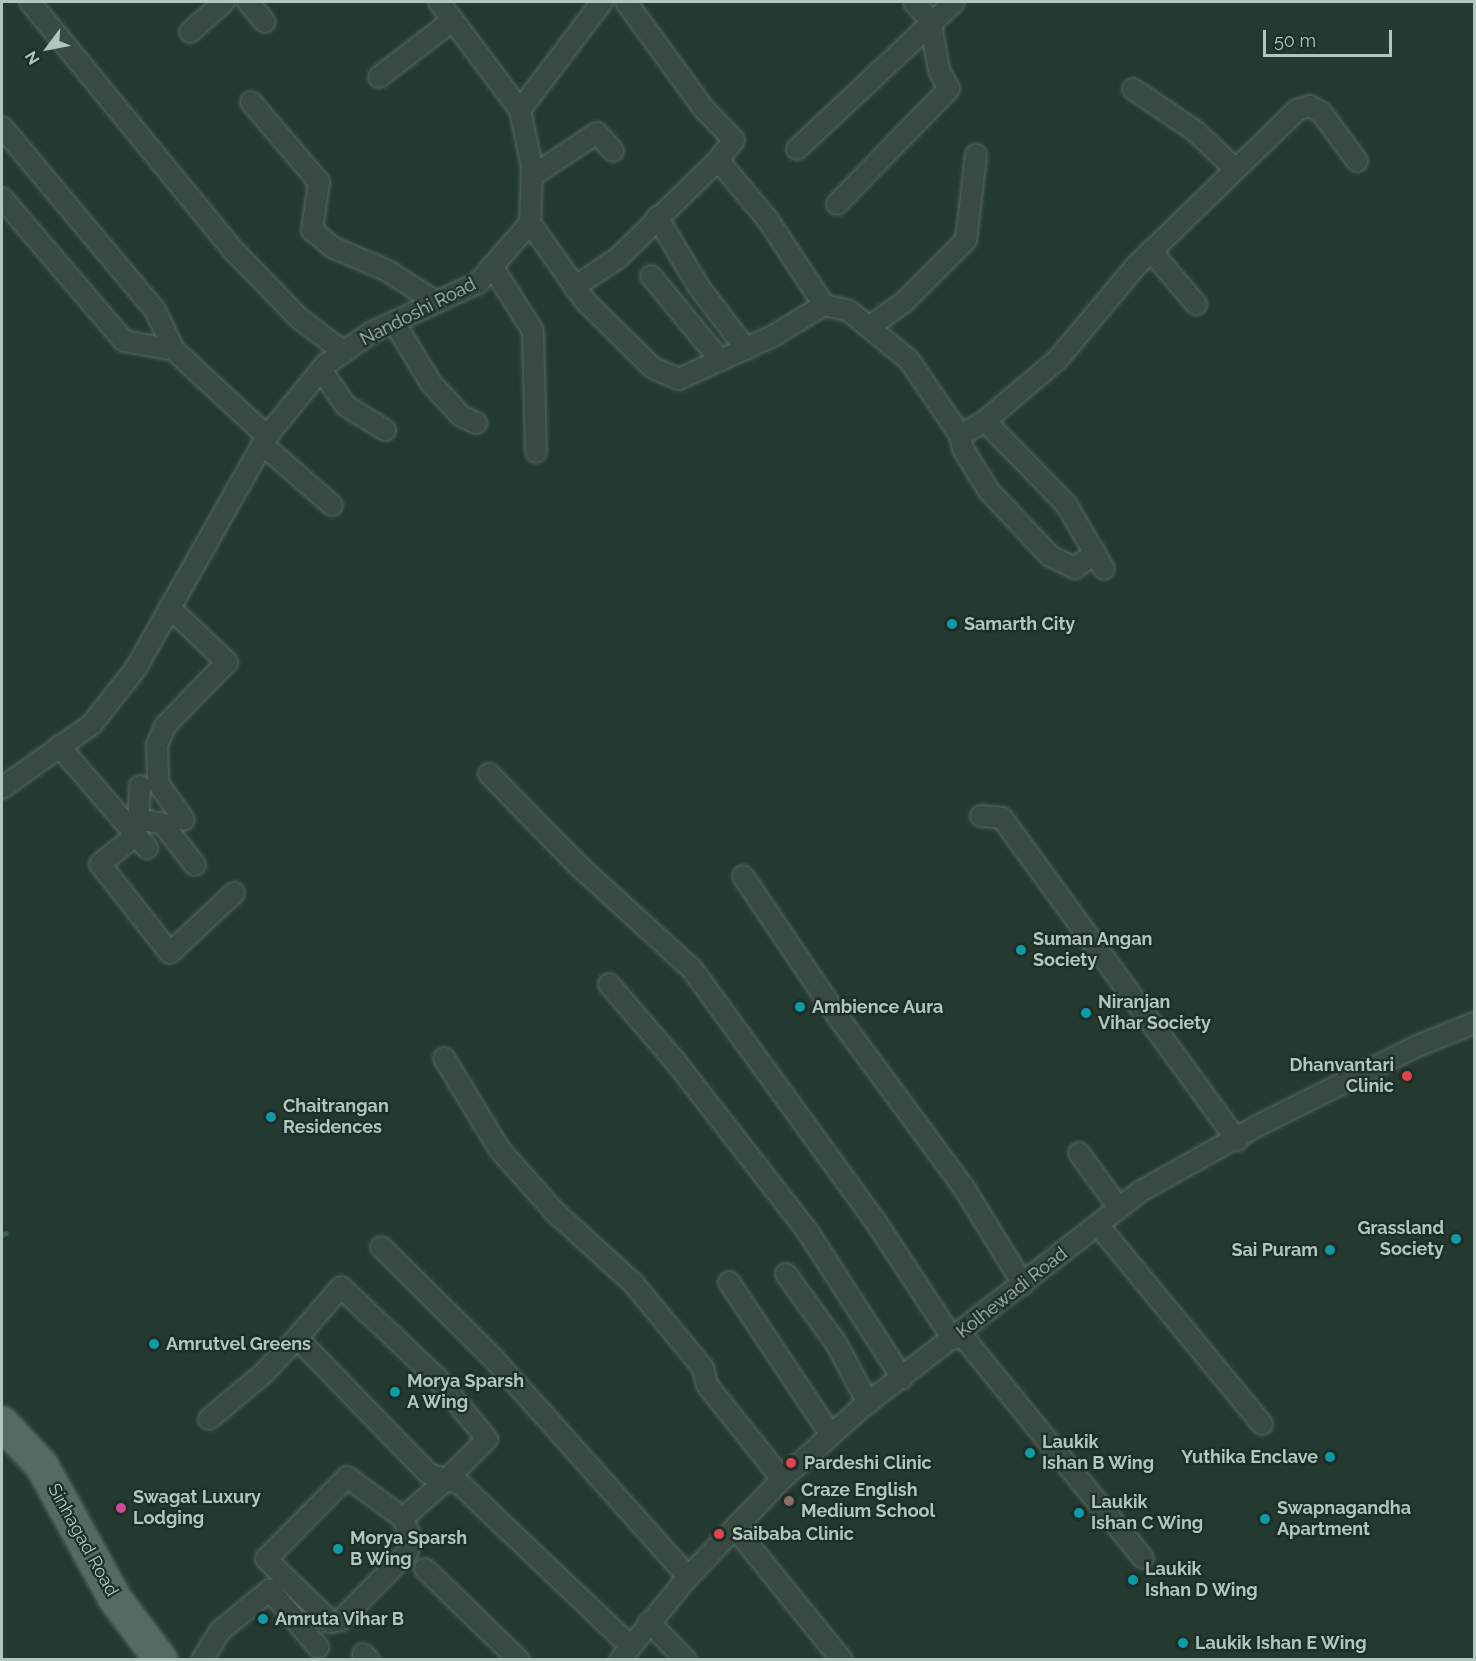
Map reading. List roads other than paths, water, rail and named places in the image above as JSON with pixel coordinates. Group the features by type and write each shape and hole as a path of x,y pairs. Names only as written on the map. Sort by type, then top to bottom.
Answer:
{"main road":[{"name":"Sinhagad Road","path":"2,1423 42,1466 115,1599 161,1659"}],"street":[{"path":"30,2 234,251 300,319 344,352"},
{"path":"190,32 224,2"},
{"path":"248,2 265,21"},
{"path":"439,2 520,110 532,176 530,223 574,287 653,368 679,379 746,349 824,305 849,311 909,360 956,430 963,449 989,491 1050,556 1075,568 1100,561 1066,504 985,421"},
{"path":"520,110 602,2"},
{"path":"574,287 618,258 657,217 718,160 734,140 704,109 626,2"},
{"path":"837,204 949,89 939,70 930,20 914,2"},
{"path":"797,149 930,20 954,2"},
{"path":"380,77 453,20"},
{"path":"1133,89 1195,131 1235,169"},
{"path":"251,102 319,182 312,230 332,247 386,270 436,302"},
{"path":"956,430 985,421 1058,359 1151,251 1297,110 1309,106 1327,118 1357,162"},
{"path":"2,127 155,310 174,350 332,505"},
{"path":"532,176 597,134 613,151"},
{"path":"869,327 904,302 966,240 976,155"},
{"path":"718,160 768,220 824,305"},
{"path":"2,198 124,341 174,350"},
{"path":"657,217 699,287 746,349"},
{"name":"Nandoshi Road","path":"2,788 92,723 121,687 170,608 264,440 321,370 344,352 394,322 478,283 530,223"},
{"path":"1151,251 1196,304"},
{"path":"492,266 533,332 536,452"},
{"path":"651,276 720,360"},
{"path":"394,322 430,383 460,416 477,423"},
{"path":"321,370 346,406 385,430"},
{"path":"156,833 157,745 165,726 227,662 170,608"},
{"path":"59,746 195,865"},
{"path":"489,774 578,865 692,969 957,1336 1143,1558"},
{"path":"140,786 156,833"},
{"path":"981,816 1002,818 1237,1140"},
{"path":"156,833 100,864 170,953 234,893"},
{"path":"743,876 838,1017 964,1188 1023,1284"},
{"path":"609,984 675,1061 808,1232 902,1378"},
{"name":"Kolhewadi Road","path":"625,1653 688,1577 782,1479 831,1435 868,1403 1141,1191 1415,1047 1474,1023"},
{"path":"444,1058 500,1150 556,1213 633,1282 703,1368 707,1384 782,1479"},
{"path":"1079,1153 1119,1208"},
{"path":"1098,1225 1262,1424"},
{"path":"381,1246 494,1359 688,1577"},
{"path":"786,1274 836,1343 868,1403"},
{"path":"729,1282 831,1435"},
{"path":"209,1419 264,1374 341,1287 435,1376 487,1439 403,1518"},
{"path":"297,1338 428,1473 459,1483 625,1653"},
{"path":"347,1477 403,1518 411,1539 407,1553 341,1620 331,1622 266,1559 347,1477"},
{"path":"735,1528 842,1659"},
{"path":"425,1569 519,1659"},
{"path":"202,1659 220,1631 270,1590 318,1647"},
{"path":"650,1622 686,1659"}],"waterway":[{"path":"2,1235 6,1233"}],"place":[{"name":"Samarth City","path":"952,624"},
{"name":"Suman Angan Society","path":"1021,950"},
{"name":"Ambience Aura","path":"800,1007"},
{"name":"Niranjan Vihar Society","path":"1086,1013"},
{"name":"Dhanvantari Clinic","path":"1407,1076"},
{"name":"Chaitrangan Residences","path":"271,1117"},
{"name":"Grassland Society","path":"1456,1239"},
{"name":"Sai Puram","path":"1330,1250"},
{"name":"Amrutvel Greens","path":"154,1344"},
{"name":"Morya Sparsh A Wing","path":"395,1392"},
{"name":"Laukik Ishan B Wing","path":"1030,1453"},
{"name":"Yuthika Enclave","path":"1330,1457"},
{"name":"Pardeshi Clinic","path":"791,1463"},
{"name":"Craze English Medium School","path":"789,1501"},
{"name":"Swagat Luxury Lodging","path":"121,1508"},
{"name":"Laukik Ishan C Wing","path":"1079,1513"},
{"name":"Swapnagandha Apartment","path":"1265,1519"},
{"name":"Saibaba Clinic","path":"719,1534"},
{"name":"Morya Sparsh B Wing","path":"338,1549"},
{"name":"Laukik Ishan D Wing","path":"1133,1580"},
{"name":"Amruta Vihar B","path":"263,1619"},
{"name":"Laukik Ishan E Wing","path":"1183,1643"}]}
